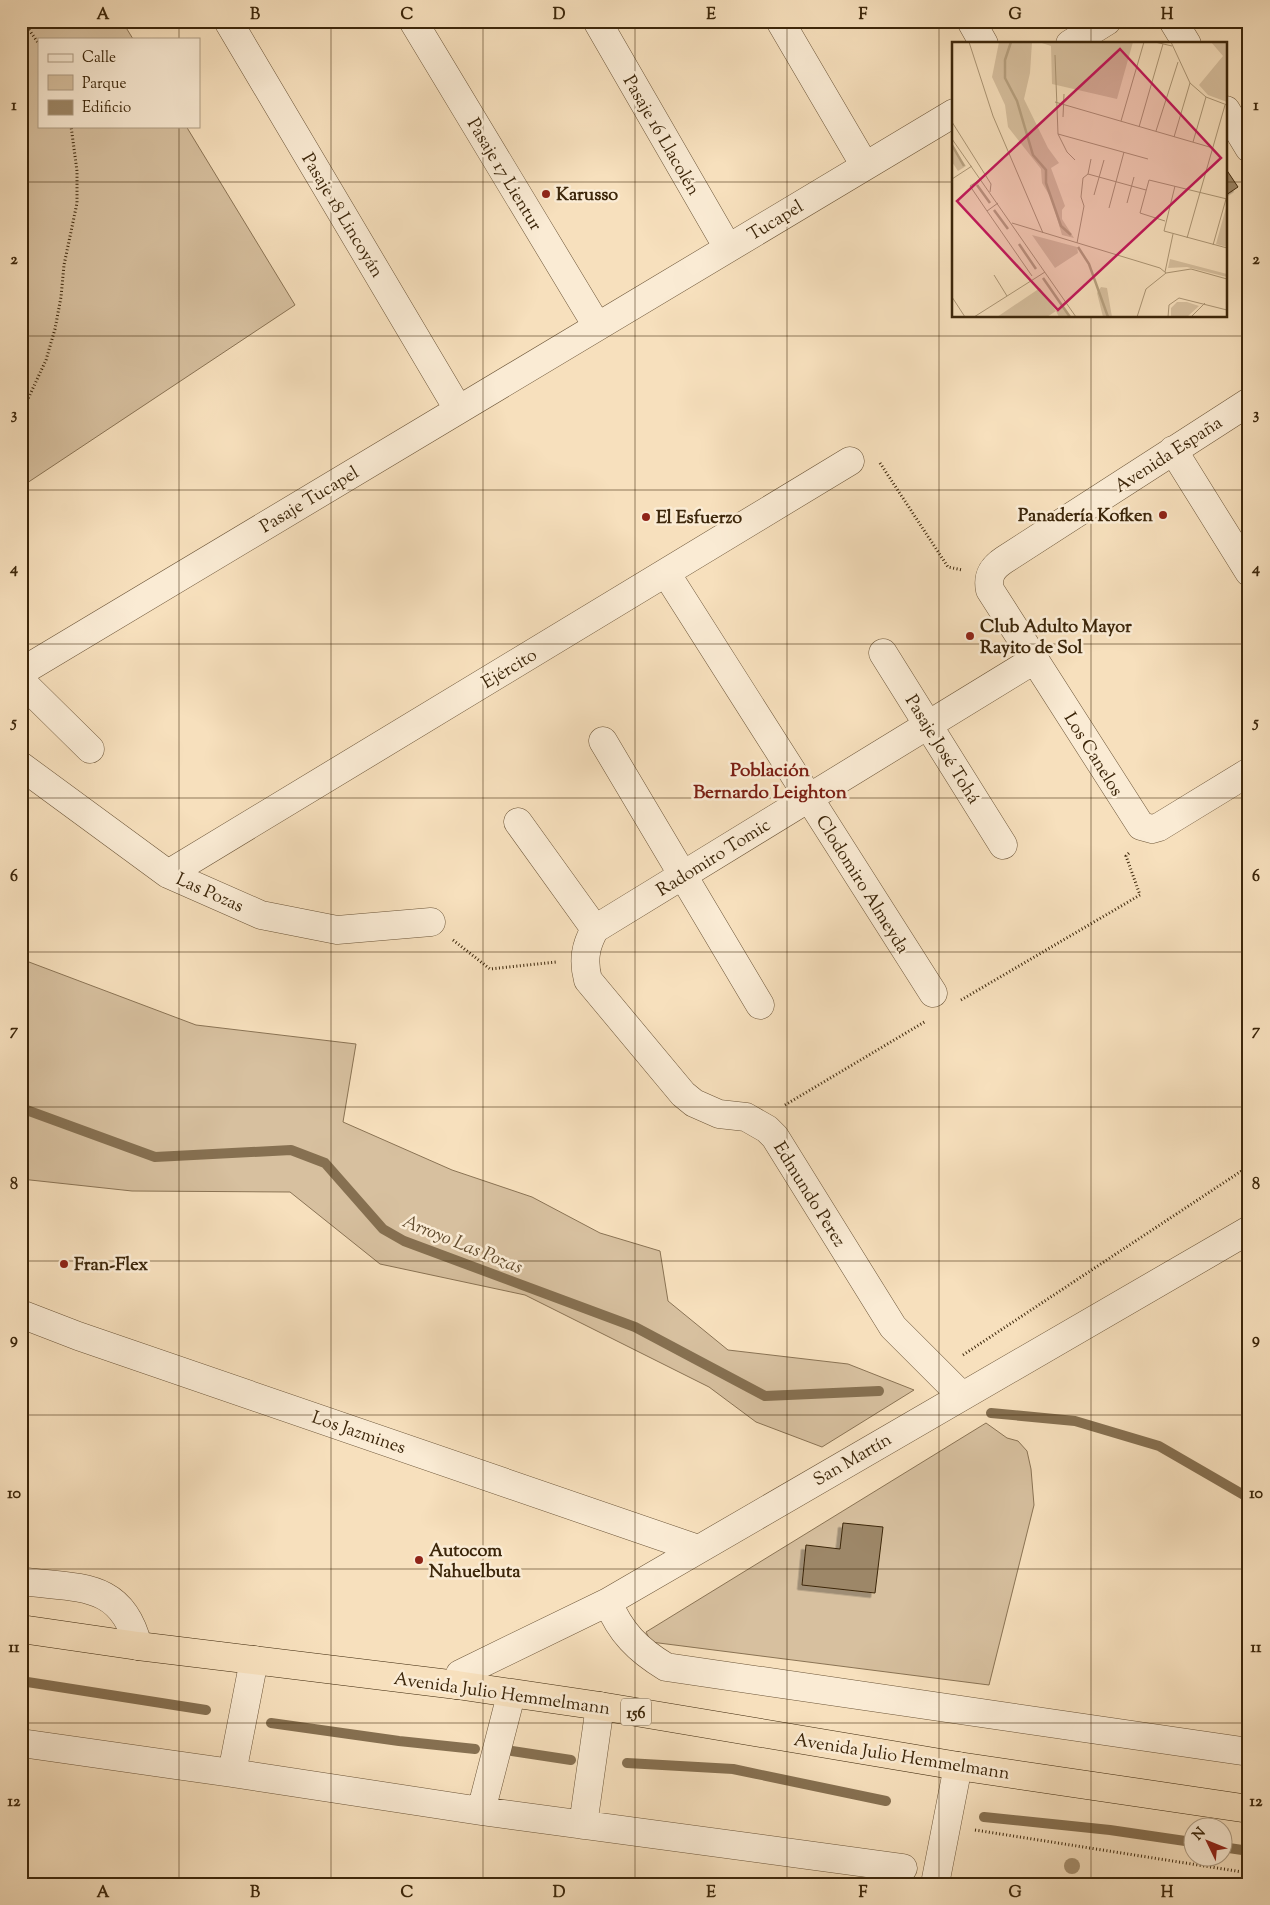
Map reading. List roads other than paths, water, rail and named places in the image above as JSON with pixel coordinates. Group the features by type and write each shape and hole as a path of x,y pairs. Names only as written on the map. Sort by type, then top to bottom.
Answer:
{"highway":[{"name":"Avenida Julio Hemmelmann","path":"21,1628 138,1646 457,1685 511,1695 600,1706 958,1766 1249,1809"}],"street":[{"name":"Pasaje 18 Lincoyán","path":"228,21 458,409"},
{"name":"Pasaje 17 Lientur","path":"413,21 597,326"},
{"name":"Pasaje 16 Llacolén","path":"597,21 728,248"},
{"path":"780,21 865,166"},
{"path":"971,21 983,42"},
{"path":"1073,42 1107,21"},
{"path":"1174,21 1186,42"},
{"path":"1228,113 1249,148"},
{"name":"Tucapel","path":"597,326 952,114"},
{"name":"Pasaje Tucapel","path":"21,672 597,326"},
{"name":"Avenida España","path":"990,575 995,566 1249,402"},
{"path":"1173,450 1249,572"},
{"name":"Ejército","path":"168,874 850,461"},
{"name":"Clodomiro Almeyda","path":"666,573 941,1004"},
{"name":"Los Canelos","path":"990,575 990,590 1141,826 1148,829 1159,827 1249,772"},
{"name":"Pasaje José Tohá","path":"883,652 1003,845"},
{"name":"Radomiro Tomic","path":"596,929 1034,660"},
{"path":"21,681 90,749"},
{"path":"603,741 760,1005"},
{"name":"Las Pozas","path":"21,766 168,874 261,915 337,930 431,922"},
{"path":"518,822 596,929"},
{"name":"Edmundo Perez","path":"596,929 590,938 584,959 588,980 683,1094 706,1110 757,1122 776,1137 893,1328 961,1395"},
{"name":"San Martín","path":"457,1685 460,1674 608,1602 961,1395 1249,1230"},
{"name":"Los Jazmines","path":"21,1314 78,1336 698,1549"},
{"path":"21,1581 95,1592 108,1596 128,1616 138,1646"},
{"path":"608,1602 614,1616 631,1641 647,1656 666,1666 1249,1752"},
{"path":"232,1774 254,1660"},
{"path":"481,1811 511,1695"},
{"path":"582,1825 600,1706"},
{"path":"21,1743 481,1811 903,1868"},
{"path":"935,1884 958,1766"}],"waterway":[{"name":"Arroyo Las Pozas","path":"21,1108 155,1157 291,1150 325,1163 383,1229 404,1241 635,1327 765,1396 879,1391"},
{"name":"Arroyo Las Pozas","path":"991,1413 1075,1421 1159,1446 1249,1498"},
{"path":"21,1681 206,1710"},
{"path":"271,1723 399,1741 475,1749"},
{"path":"512,1751 571,1760"},
{"path":"627,1763 733,1769 886,1801"},
{"path":"984,1817 1110,1830 1182,1841"},
{"path":"1232,1848 1249,1851"}],"place":[{"name":"Karusso","path":"546,194"},
{"name":"Panadería Kofken","path":"1163,515"},
{"name":"El Esfuerzo","path":"646,517"},
{"name":"Club Adulto Mayor Rayito de Sol","path":"970,636"},
{"name":"Fran-Flex","path":"64,1264"},
{"name":"Autocom Nahuelbuta","path":"419,1560"}],"district":[{"name":"Población Bernardo Leighton","path":"770,780"}]}
